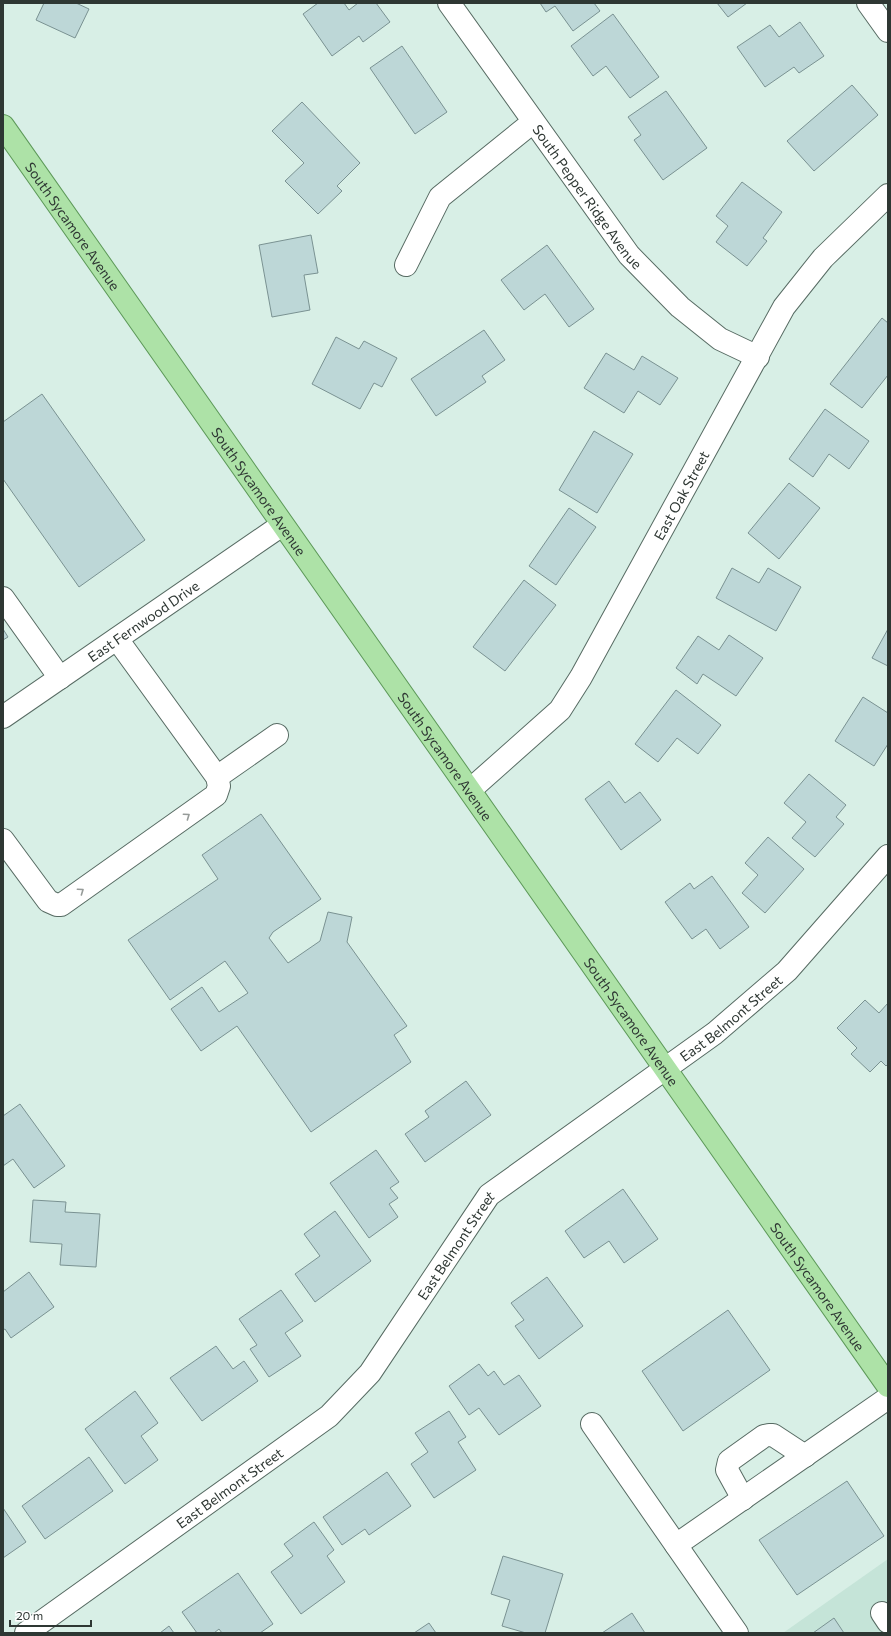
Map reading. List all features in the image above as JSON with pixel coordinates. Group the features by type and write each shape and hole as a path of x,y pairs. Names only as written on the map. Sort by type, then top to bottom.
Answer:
{"main road":[{"name":"South Sycamore Avenue","path":"3,126 888,1386"}],"street":[{"name":"South Pepper Ridge Avenue","path":"449,3 629,255 680,306 720,339 758,357"},
{"path":"868,3 888,31"},
{"path":"406,265 440,197 534,122"},
{"name":"East Oak Street","path":"470,790 560,710 577,684 758,357 784,307 823,258 888,195"},
{"name":"East Fernwood Drive","path":"3,717 282,525"},
{"path":"3,598 60,678"},
{"path":"3,840 48,901 61,905 216,795 219,786 217,777 117,639"},
{"path":"217,777 277,735"},
{"name":"East Belmont Street","path":"26,1633 329,1416 370,1373 489,1195 714,1033 787,971 888,856"},
{"path":"676,1546 888,1398"},
{"path":"592,1424 737,1633"},
{"path":"743,1499 727,1470 727,1465 729,1461 764,1436 773,1435 805,1456"}],"shaded area":[{"path":"888,1559 888,1633 783,1633"}],"building":[{"path":"44,3 76,3 89,9 75,38 36,20"},
{"path":"318,3 344,3 349,10 358,3 376,3 390,22 363,42 359,36 332,56 303,14"},
{"path":"540,3 594,3 600,11 573,31 555,6 546,12"},
{"path":"717,3 747,3 728,17"},
{"path":"613,14 659,77 630,98 606,66 593,76 571,46"},
{"path":"800,22 824,56 799,73 794,67 765,87 737,47 770,25 779,37"},
{"path":"402,46 447,112 415,134 370,68"},
{"path":"852,85 878,115 814,171 787,141"},
{"path":"666,91 707,148 663,180 634,140 641,135 628,117"},
{"path":"302,102 360,163 337,186 342,191 318,214 285,181 304,163 272,131"},
{"path":"742,182 782,212 763,238 767,241 747,266 716,242 728,226 716,216"},
{"path":"311,235 318,273 304,275 310,310 272,317 259,245"},
{"path":"547,245 594,309 569,327 545,294 524,310 501,280"},
{"path":"882,318 888,323 888,375 862,408 830,384"},
{"path":"484,330 505,360 482,376 486,382 436,416 411,379"},
{"path":"336,337 359,349 364,341 397,358 382,387 374,383 360,409 312,384"},
{"path":"606,353 634,370 642,356 678,378 660,405 638,391 624,413 584,388"},
{"path":"42,394 145,540 79,587 3,479 3,422"},
{"path":"825,409 869,441 849,469 829,454 813,477 789,459"},
{"path":"594,431 633,454 597,513 559,490"},
{"path":"789,483 820,508 779,559 748,533"},
{"path":"569,508 596,527 556,585 529,566"},
{"path":"732,568 759,583 768,568 801,587 776,631 716,598"},
{"path":"524,580 556,605 505,671 473,647"},
{"path":"3,629 8,637 3,640"},
{"path":"888,629 888,666 872,658"},
{"path":"729,635 763,658 736,696 703,674 697,684 676,668 698,636 719,650"},
{"path":"676,690 721,725 698,754 677,738 658,762 635,744"},
{"path":"863,697 888,713 888,744 874,766 835,741"},
{"path":"809,774 846,805 836,817 844,824 815,857 792,838 806,822 784,803"},
{"path":"609,781 625,803 640,792 661,820 621,850 585,799"},
{"path":"261,814 321,899 273,932 269,938 288,963 320,941 328,912 352,917 347,942 407,1026 394,1035 411,1062 311,1132 237,1026 201,1051 171,1009 202,987 219,1012 248,993 225,961 170,1000 128,940 218,879 202,855"},
{"path":"768,837 804,869 765,913 742,893 758,875 745,863"},
{"path":"712,876 749,927 720,949 706,929 692,939 665,902 690,883 694,889"},
{"path":"865,1000 879,1013 888,1003 888,1064 886,1066 881,1061 870,1072 851,1054 857,1048 837,1028"},
{"path":"466,1081 491,1115 425,1162 405,1134 429,1117 425,1111"},
{"path":"20,1104 65,1166 34,1188 13,1159 3,1166 3,1116"},
{"path":"376,1150 399,1182 390,1188 398,1198 389,1204 398,1217 369,1238 330,1183"},
{"path":"623,1189 658,1239 624,1263 609,1241 584,1258 565,1231"},
{"path":"33,1200 66,1202 65,1212 100,1214 96,1267 60,1265 62,1244 30,1242"},
{"path":"335,1211 371,1261 315,1302 295,1274 320,1256 304,1234"},
{"path":"29,1272 54,1307 11,1338 5,1329 3,1330 3,1292"},
{"path":"547,1277 583,1326 539,1359 515,1326 524,1320 511,1303"},
{"path":"281,1290 303,1321 285,1333 301,1356 269,1377 250,1349 257,1345 239,1319"},
{"path":"728,1310 770,1370 683,1431 642,1371"},
{"path":"216,1346 233,1369 244,1361 258,1381 202,1421 170,1378"},
{"path":"479,1364 488,1376 494,1371 504,1385 519,1375 541,1406 499,1435 479,1408 469,1415 449,1386"},
{"path":"135,1391 158,1423 141,1436 158,1460 125,1484 85,1429"},
{"path":"449,1411 466,1437 458,1442 476,1470 434,1498 411,1464 428,1452 415,1433"},
{"path":"89,1457 113,1491 45,1539 22,1506"},
{"path":"387,1472 411,1506 369,1535 365,1529 342,1545 323,1517"},
{"path":"847,1481 884,1536 797,1595 759,1540"},
{"path":"3,1508 26,1542 3,1558"},
{"path":"314,1522 334,1550 327,1556 345,1582 301,1614 271,1572 293,1556 284,1544"},
{"path":"503,1556 563,1574 545,1633 526,1633 502,1626 510,1600 491,1594"},
{"path":"238,1573 273,1624 260,1633 222,1633 219,1629 214,1633 197,1633 182,1612"},
{"path":"632,1613 645,1633 602,1633"},
{"path":"834,1618 844,1633 813,1633"},
{"path":"429,1623 436,1633 414,1633"},
{"path":"169,1626 174,1633 160,1633"}]}
